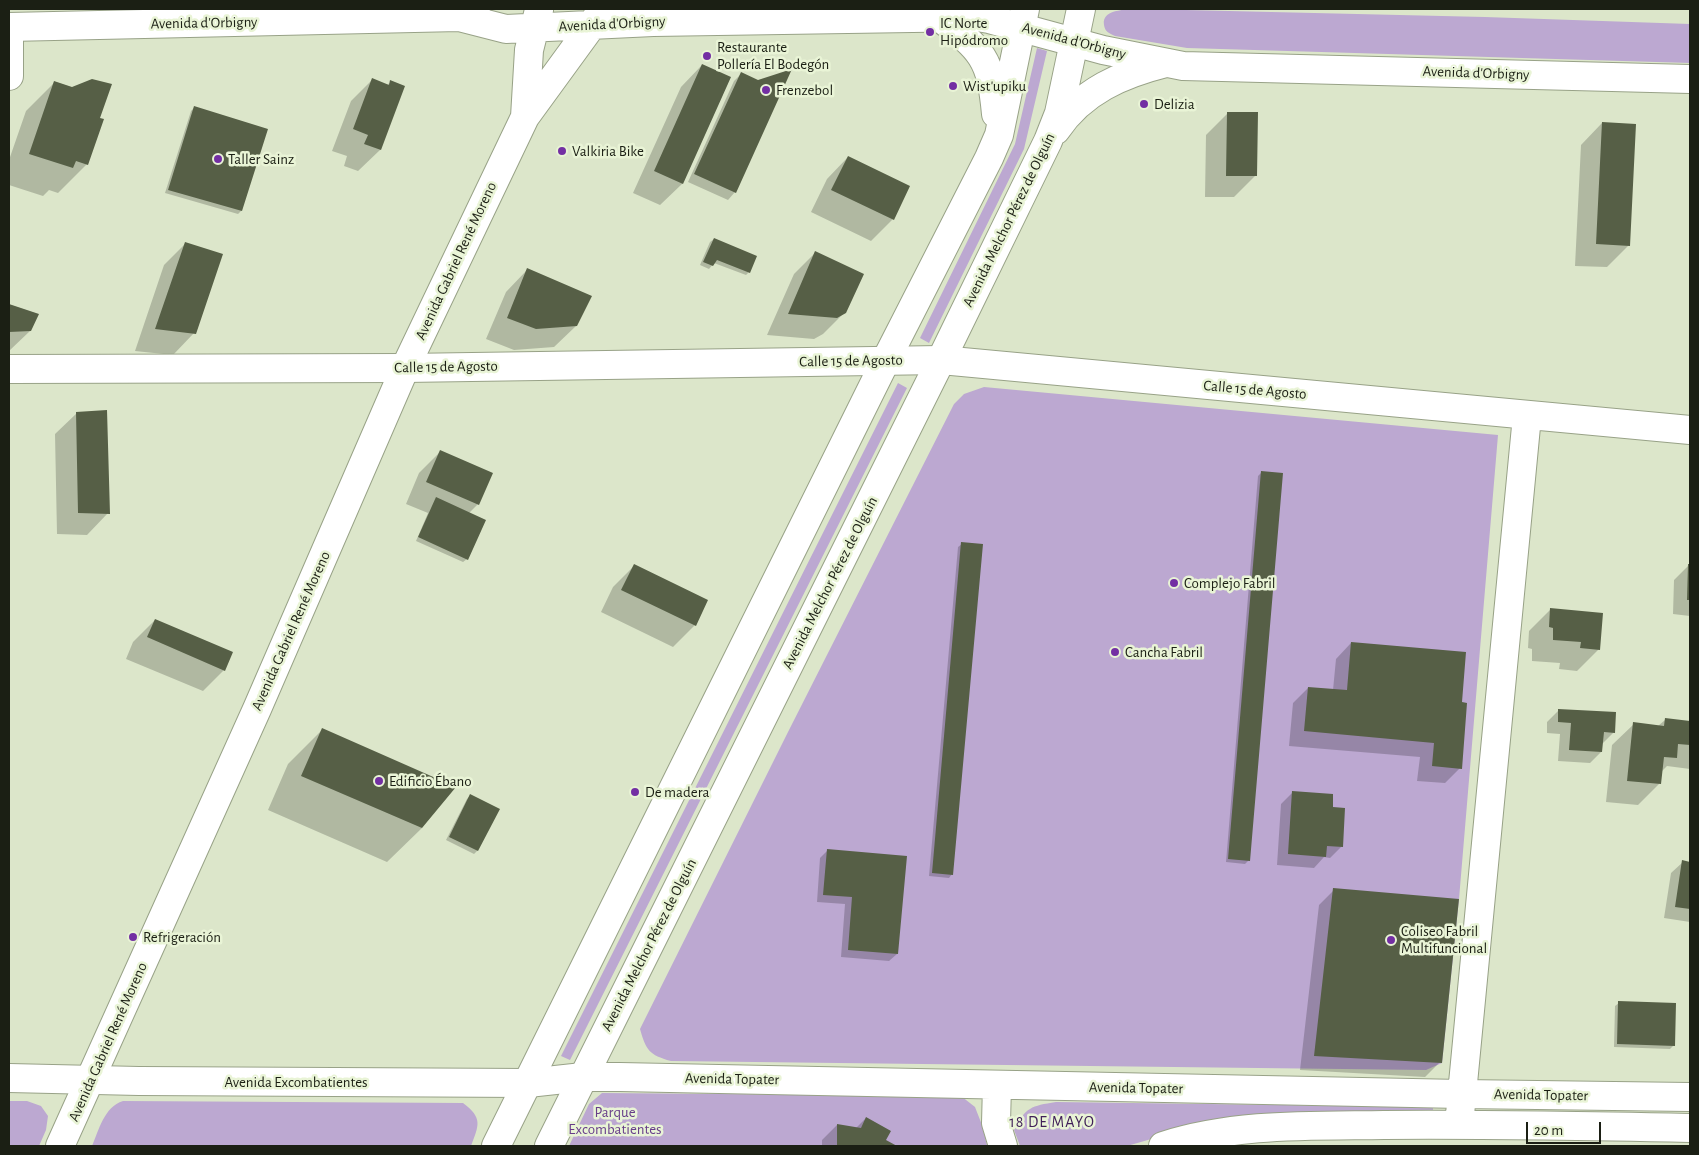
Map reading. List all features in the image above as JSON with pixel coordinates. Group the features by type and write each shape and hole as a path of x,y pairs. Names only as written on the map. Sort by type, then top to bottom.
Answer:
{"main road":[{"name":"Avenida d'Orbigny","path":"459,17 490,9"},
{"name":"Avenida Melchor Pérez de Olguín","path":"548,1146 941,360 1048,141 1059,113 1081,9"},
{"name":"Avenida d'Orbigny","path":"9,27 235,16 459,17 506,28 537,18 597,17 653,22 939,17 1023,18 1074,41 1103,50 1183,66 1690,79"},
{"name":"Avenida Gabriel René Moreno","path":"60,1146 259,704 405,368 525,117 597,17"},
{"path":"939,17 962,34 983,57 990,74 994,92 999,135"},
{"name":"Avenida Gabriel René Moreno","path":"525,117 530,50 537,18"},
{"path":"496,1146 886,360 989,158 999,135 1023,18"},
{"path":"9,27 9,76"},
{"path":"1048,141 1072,110 1102,87 1138,70 1166,63"},
{"name":"Calle 15 de Agosto","path":"9,370 405,368 941,360 1690,430"},
{"path":"1459,1125 1527,416"},
{"name":"Avenida Excombatientes","path":"9,1078 149,1081 528,1083 583,1077"},
{"name":"Avenida Topater","path":"583,1077 1690,1097"},
{"path":"997,1085 996,1123 1003,1146"},
{"name":"Avenida Topater","path":"1163,1146 1190,1137 1284,1126 1459,1125 1690,1128"}],"green space":[{"path":"1143,9 1690,24 1690,63 1187,48 1115,36 1105,29 1104,19 1112,12"},
{"path":"1037,48 1047,51 1024,149 929,343 920,338 1015,144"},
{"path":"898,383 907,388 570,1060 561,1056"},
{"name":"Complejo Fabril","path":"984,387 1498,435 1459,899 1442,1063 1426,1070 671,1061 653,1054 647,1047 640,1029 954,404 964,394"},
{"name":"Parque Excombatientes","path":"602,1093 961,1096 975,1107 987,1145 569,1146 589,1104"},
{"path":"9,1101 27,1101 41,1106 48,1116 46,1130 39,1146 9,1146"},
{"path":"123,1101 463,1103 474,1113 478,1122 471,1146 92,1146 100,1126 111,1108"},
{"path":"1056,1102 1433,1107 1433,1115 1165,1135 1127,1146 1020,1146 1014,1130 1022,1116 1030,1109"}],"building":[{"path":"702,64 731,77 683,184 654,171"},
{"path":"792,69 736,193 694,174 741,72 758,80"},
{"path":"372,78 389,85 390,80 405,86 381,150 364,144 368,135 353,129"},
{"path":"92,79 112,84 100,118 104,119 88,165 76,161 73,168 29,154 54,81 72,87"},
{"path":"194,106 268,129 242,211 168,190"},
{"path":"1227,112 1258,112 1257,176 1226,176"},
{"path":"1602,122 1636,124 1630,246 1596,244"},
{"path":"848,156 910,186 894,220 831,190"},
{"path":"714,238 757,256 750,273 717,260 713,266 703,262"},
{"path":"185,242 223,254 196,334 155,329"},
{"path":"815,251 864,274 846,313 837,318 788,314"},
{"path":"527,268 592,296 577,326 536,329 507,318"},
{"path":"9,304 39,314 31,331 9,332"},
{"path":"107,410 110,514 78,513 76,412"},
{"path":"440,450 493,473 479,505 426,482"},
{"path":"1261,471 1283,473 1250,861 1228,859"},
{"path":"436,497 486,520 468,560 418,537"},
{"path":"961,542 983,544 953,875 932,873"},
{"path":"634,564 708,600 696,626 621,590"},
{"path":"1688,564 1690,564 1690,600 1687,600"},
{"path":"1550,608 1603,613 1600,650 1580,648 1581,642 1553,640 1553,628 1549,627"},
{"path":"155,619 233,652 225,671 147,637"},
{"path":"1351,642 1466,652 1462,702 1467,703 1462,769 1432,766 1434,743 1304,731 1308,687 1347,690"},
{"path":"1558,709 1616,712 1615,733 1604,732 1602,752 1569,750 1571,723 1558,722"},
{"path":"1665,718 1690,721 1690,745 1678,744 1677,758 1664,757 1661,784 1627,781 1633,722 1664,726"},
{"name":"Edificio Ébano","path":"322,728 456,787 422,828 301,776"},
{"path":"1292,791 1333,794 1333,807 1345,808 1343,847 1327,846 1326,857 1288,854"},
{"path":"470,794 500,809 478,851 449,837"},
{"path":"827,849 907,856 898,954 848,950 852,897 823,895"},
{"path":"1682,860 1690,862 1690,909 1675,907"},
{"name":"Coliseo Fabril Multifuncional","path":"1333,888 1459,899 1442,1063 1314,1056"},
{"path":"1618,1001 1676,1003 1675,1046 1617,1044"},
{"path":"866,1117 891,1131 886,1140 897,1146 837,1146 837,1124 861,1128"}],"place":[{"name":"IC Norte Hipódromo","path":"930,32"},
{"name":"Restaurante Pollería El Bodegón","path":"707,56"},
{"name":"Wist'upiku","path":"953,86"},
{"name":"Frenzebol","path":"766,90"},
{"name":"Delizia","path":"1144,104"},
{"name":"Valkiria Bike","path":"562,151"},
{"name":"Taller Sainz","path":"218,159"},
{"name":"Complejo Fabril","path":"1174,583"},
{"name":"Cancha Fabril","path":"1115,652"},
{"name":"Edificio Ébano","path":"379,781"},
{"name":"De madera","path":"635,792"},
{"name":"Refrigeración","path":"133,937"},
{"name":"Coliseo Fabril Multifuncional","path":"1391,940"}],"district":[{"name":"18 DE MAYO","path":"1052,1122"}]}
